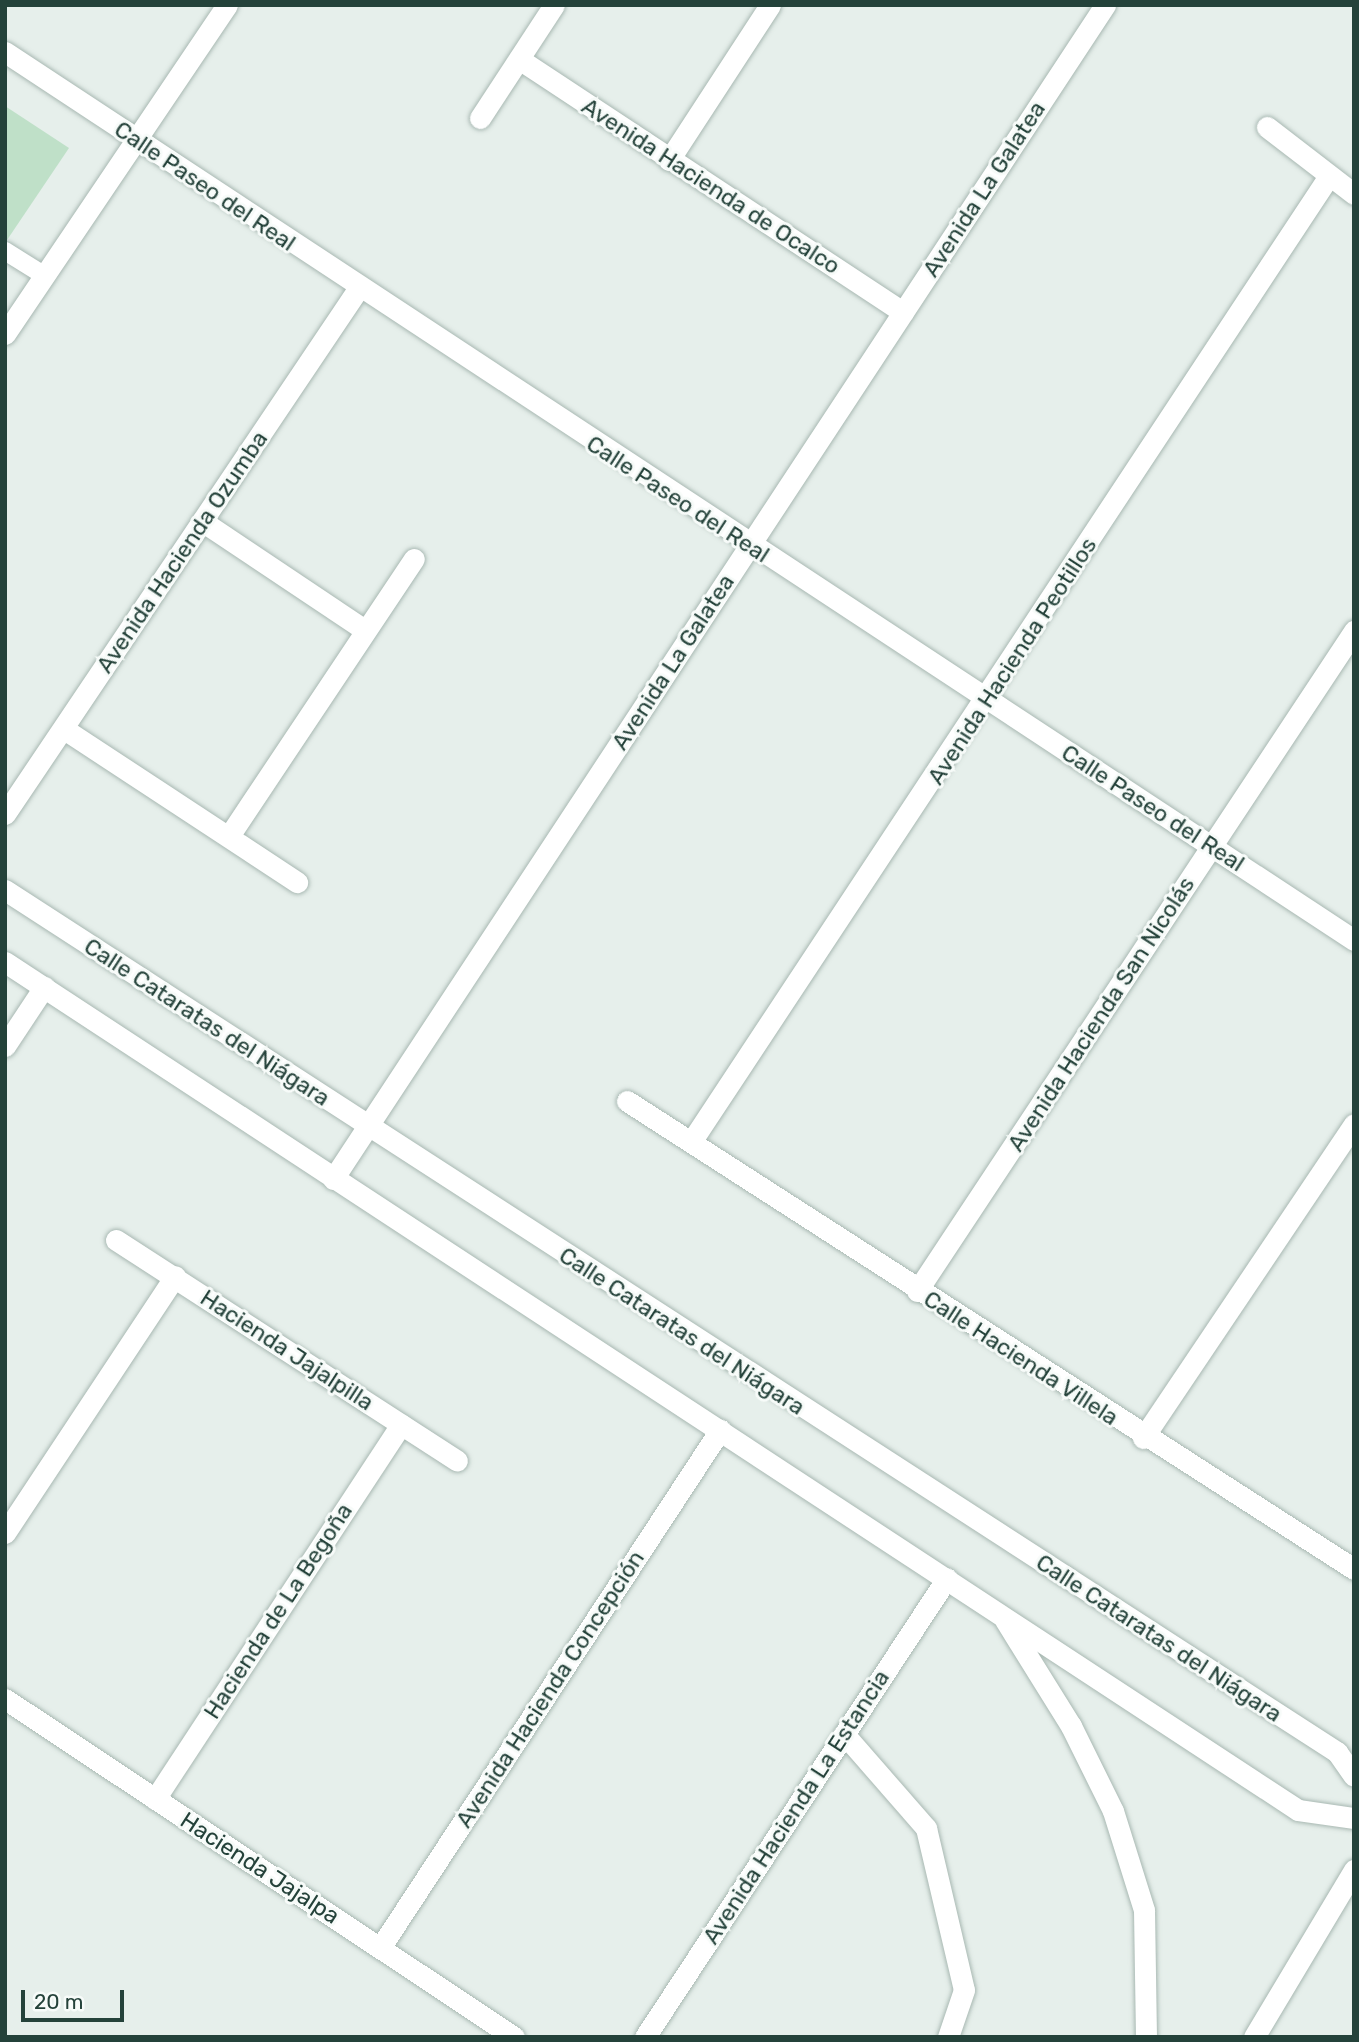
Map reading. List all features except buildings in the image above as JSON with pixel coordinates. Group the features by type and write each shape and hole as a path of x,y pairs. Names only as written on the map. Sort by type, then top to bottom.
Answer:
{"street":[{"path":"5,334 228,5"},
{"path":"480,118 554,5"},
{"path":"669,160 770,5"},
{"name":"Avenida La Galatea","path":"333,1179 750,546 1100,7"},
{"name":"Calle Paseo del Real","path":"5,52 358,289 1354,940"},
{"name":"Avenida Hacienda de Ocalco","path":"519,60 903,312"},
{"path":"1267,127 1354,194"},
{"name":"Avenida Hacienda Peotillos","path":"691,1142 988,699 1329,176"},
{"name":"Avenida Hacienda Ozumba","path":"5,814 358,289"},
{"path":"202,521 365,630"},
{"path":"229,836 414,559"},
{"name":"Avenida Hacienda San Nicolás","path":"918,1292 1354,631"},
{"path":"64,729 297,882"},
{"name":"Calle Cataratas del Niágara","path":"5,890 367,1127 1337,1752 1354,1776"},
{"path":"5,962 1298,1810 1354,1818"},
{"path":"5,1046 44,987"},
{"name":"Calle Hacienda Villela","path":"627,1101 1143,1438 1354,1569"},
{"path":"1143,1438 1348,1147 1354,1124"},
{"name":"Hacienda Jajalpilla","path":"116,1240 457,1461"},
{"path":"5,1534 175,1276"},
{"name":"Hacienda de La Begoña","path":"155,1799 401,1424"},
{"name":"Avenida Hacienda Concepción","path":"380,1948 720,1430"},
{"name":"Avenida Hacienda La Estancia","path":"645,2037 947,1578"},
{"path":"1002,1615 1071,1726 1113,1811 1144,1910 1146,2037"},
{"name":"Hacienda Jajalpa","path":"5,1699 514,2037"},
{"path":"844,1734 926,1828 964,1990 948,2037"},
{"path":"1254,2037 1354,1870"}],"lane":[{"path":"5,251 45,276"}],"green space":[{"path":"5,106 69,148 5,243"}]}
